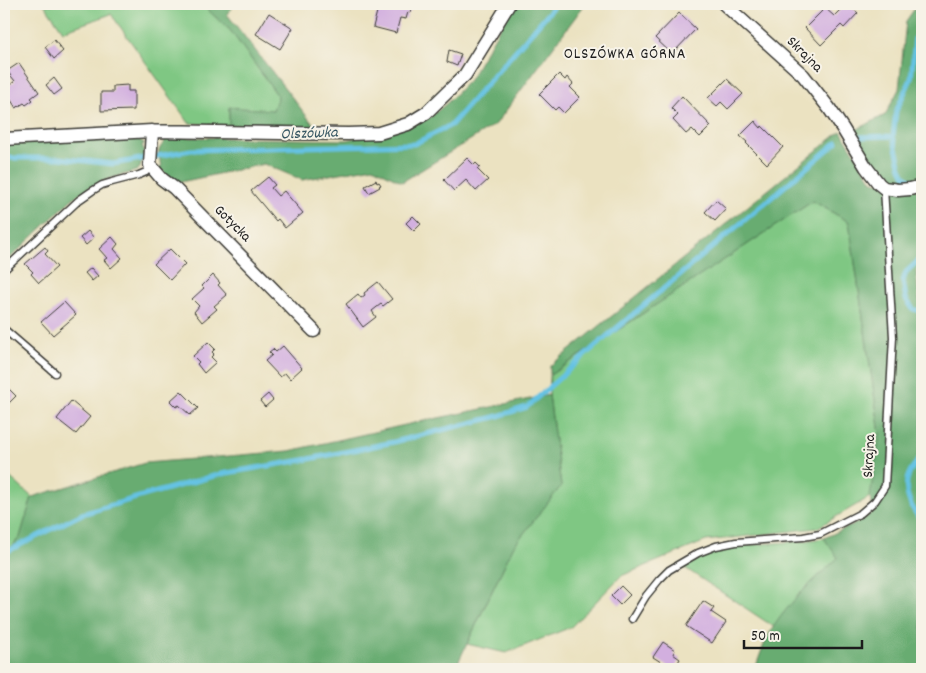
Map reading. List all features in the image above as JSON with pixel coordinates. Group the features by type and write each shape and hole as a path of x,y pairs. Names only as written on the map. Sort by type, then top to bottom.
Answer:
{"street":[{"path":"4,139 379,133 408,124 426,113 465,75 509,4"},
{"name":"Skrajna","path":"724,4 803,75 844,129 866,167 884,188"},
{"path":"150,165 152,137"},
{"name":"Gotycka","path":"150,165 156,174 174,188 314,331"},
{"path":"884,188 898,190 922,186"}],"lane":[{"path":"4,270 79,200 92,191 112,182 146,172 150,165"},
{"name":"Skrajna","path":"632,619 646,596 669,570 698,553 716,546 736,542 820,534 861,514 875,501 885,486 893,338 884,188"},
{"path":"4,330 55,373"}],"green space":[{"path":"44,4 201,4 230,30 278,96 273,110 229,108 229,126 189,123 111,14 63,31"},
{"path":"201,4 235,4 227,14 316,128 229,126 229,107 273,110 278,96 230,30"},
{"path":"516,4 585,4 496,124 402,182 373,167 302,180 264,164 176,183 159,168 162,165 159,159 159,150 165,142 163,140 169,137 347,140 429,118 447,103 469,80 511,9"},
{"path":"918,4 922,4 922,182 907,185 883,180 850,133 885,115 899,89 906,21"},
{"path":"841,131 872,181 922,191 922,264 916,271 919,300 922,304 922,669 755,669 768,636 781,616 804,590 838,558 824,538 859,522 874,511 870,497 880,434 849,222 813,201 550,375 550,366"},
{"path":"137,138 145,144 142,145 144,155 141,167 136,171 108,179 85,190 71,200 4,264 4,144"},
{"path":"813,201 849,222 880,434 870,497 817,528 706,541 621,576 571,627 506,653 467,644 513,547 561,486 549,395 550,375"},
{"path":"549,395 561,486 513,547 455,669 4,669 4,556 20,537 32,497 145,463 289,451"},
{"path":"4,472 32,497 20,537 4,556"},
{"path":"824,538 838,558 799,594 774,627 682,566 714,551 734,546"}],"building":[{"path":"379,4 412,4 406,19 400,18 396,33 373,27"},
{"path":"846,4 858,13 844,28 841,25 821,45 805,28 825,8 834,16"},
{"path":"269,13 293,28 280,49 256,34"},
{"path":"679,13 696,29 672,54 655,38"},
{"path":"54,40 63,51 54,59 45,47"},
{"path":"449,50 461,54 457,66 447,62"},
{"path":"19,63 39,92 26,105 24,103 16,108 4,89 15,81 7,71"},
{"path":"559,74 565,80 567,77 573,84 570,87 580,97 564,113 558,107 555,110 539,94"},
{"path":"54,78 62,89 54,95 46,85"},
{"path":"727,79 743,94 728,109 721,102 717,106 708,98"},
{"path":"128,85 128,91 134,91 134,110 101,111 101,92 113,92 113,86"},
{"path":"682,96 711,126 700,137 692,129 686,134 673,120 678,115 671,108"},
{"path":"755,121 783,147 767,164 740,136"},
{"path":"467,158 474,165 476,163 480,167 477,169 488,180 476,191 466,180 454,191 444,180"},
{"path":"268,177 275,185 271,188 278,196 284,191 303,213 285,228 278,219 276,221 251,191"},
{"path":"376,180 381,185 380,187 369,193 365,186"},
{"path":"716,200 726,209 715,221 705,212"},
{"path":"413,216 421,224 414,231 406,223"},
{"path":"88,231 94,238 86,245 80,238"},
{"path":"112,237 118,244 114,249 122,258 111,268 104,260 107,258 99,249"},
{"path":"45,247 48,251 45,254 57,267 39,283 31,274 33,272 25,264"},
{"path":"170,249 185,264 170,280 154,264"},
{"path":"91,268 98,276 92,281 85,273"},
{"path":"213,275 220,283 218,285 227,295 214,306 217,309 202,322 194,312 199,306 192,299 204,288 202,286"},
{"path":"378,282 392,299 372,311 376,317 363,327 346,304 358,294 361,298 365,295 364,293"},
{"path":"64,302 76,315 53,335 41,322"},
{"path":"208,342 215,349 211,357 216,362 204,373 197,364 199,362 193,356"},
{"path":"283,346 302,368 290,379 285,373 280,377 265,361 272,355 269,352 273,349 276,352"},
{"path":"4,384 16,396 4,408"},
{"path":"181,391 198,408 190,415 179,405 176,407 170,401"},
{"path":"268,394 273,400 265,407 260,401"},
{"path":"71,401 90,417 76,434 57,419"},
{"path":"621,586 630,595 620,605 611,596"},
{"path":"703,601 714,608 711,612 726,622 712,643 686,626"},
{"path":"663,642 675,650 673,654 680,659 674,669 653,657"}],"waterway":[{"name":"Olszówka","path":"4,158 59,158 113,164 191,150 414,144 451,125 556,4"},
{"path":"915,182 905,176 901,168 893,136 896,111 911,79 915,38 922,22"},
{"path":"855,137 893,136"},
{"path":"4,553 82,514 221,474 394,442 495,417 527,407 592,349 837,142"},
{"path":"922,257 906,272 903,281 906,299 913,309 922,312"},
{"path":"922,456 907,478 908,498 914,511 922,521"}],"district":[{"name":"OLSZÓWKA GÓRNA","path":"625,54"}]}
